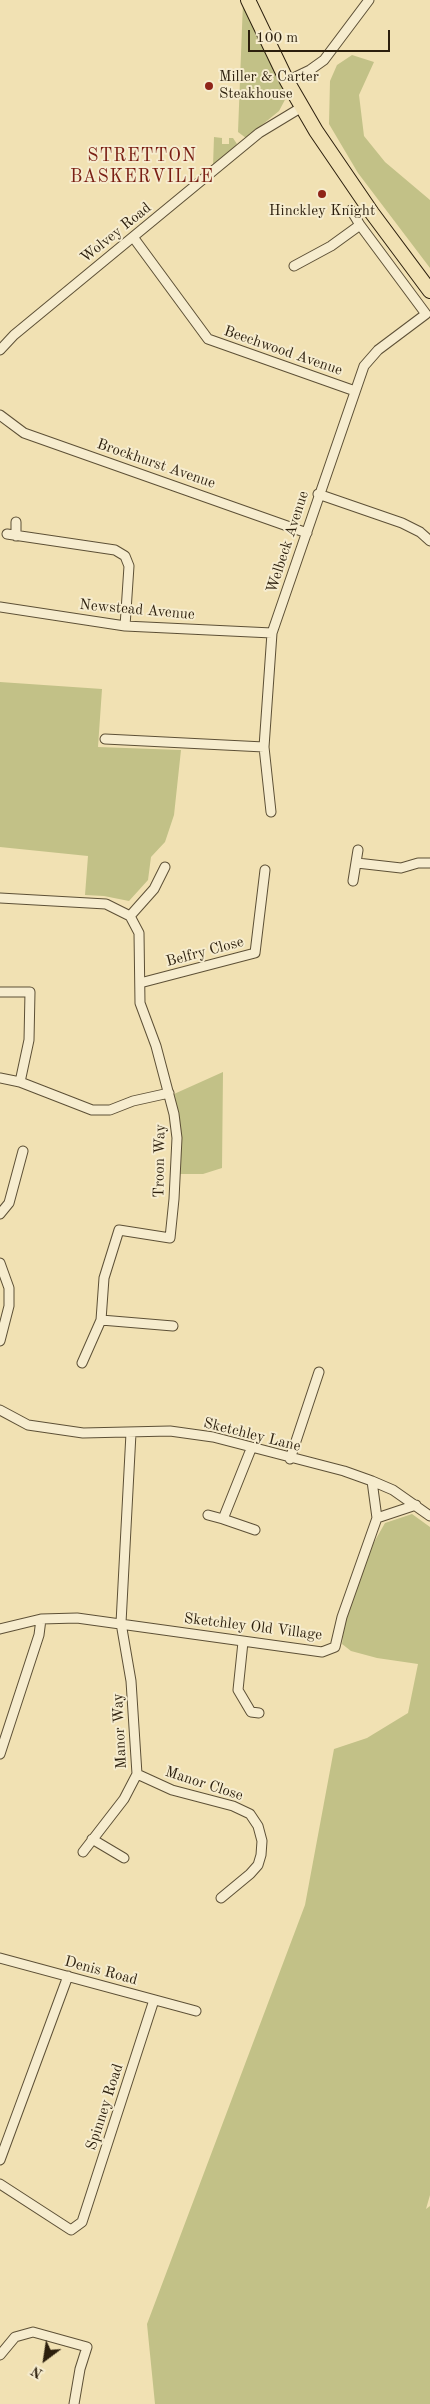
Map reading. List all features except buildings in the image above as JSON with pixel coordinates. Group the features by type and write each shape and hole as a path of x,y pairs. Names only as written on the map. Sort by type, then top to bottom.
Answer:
{"highway":[{"path":"248,0 287,81 302,107 372,213 430,291"}],"street":[{"path":"287,81 310,70 324,60 369,0"},
{"name":"Wolvey Road","path":"0,350 14,335 260,133 302,107"},
{"path":"294,266 331,246 360,225 351,210"},
{"name":"Welbeck Avenue","path":"271,812 264,747 272,633 307,533 318,494 364,366 378,350 426,314 360,225"},
{"name":"Beechwood Avenue","path":"133,237 208,339 355,391"},
{"name":"Brockhurst Avenue","path":"0,415 24,433 307,533"},
{"path":"318,494 402,523 420,532 430,540"},
{"path":"16,522 12,535 115,550 125,556 129,566 125,626"},
{"name":"Newstead Avenue","path":"0,607 125,626 272,633"},
{"path":"105,739 264,747"},
{"path":"354,881 358,850"},
{"path":"357,863 401,868 418,863 430,863"},
{"path":"0,898 100,902 118,908 130,916 154,889 165,867"},
{"name":"Belfry Close","path":"140,983 255,953 266,870"},
{"name":"Troon Way","path":"101,1320 104,1278 119,1230 170,1238 174,1199 177,1138 169,1093 156,1046 140,1003 139,933 130,916"},
{"path":"0,992 30,992 29,1040 20,1082"},
{"path":"0,1078 20,1082 92,1110 110,1110 133,1101 169,1093"},
{"path":"0,1214 9,1204 23,1151"},
{"path":"0,1263 9,1288 9,1306 0,1341"},
{"path":"82,1363 101,1320 172,1326"},
{"path":"290,1459 319,1372"},
{"name":"Sketchley Lane","path":"0,1410 28,1425 83,1433 179,1432 213,1437 251,1449 344,1471 372,1481 393,1490 430,1516"},
{"name":"Manor Way","path":"83,1852 124,1799 137,1774 136,1730 131,1681 121,1623 130,1433"},
{"path":"223,1519 251,1449"},
{"name":"Sketchley Old Village","path":"0,1629 41,1619 77,1618 322,1652 335,1647 342,1618 377,1518 372,1481"},
{"path":"377,1518 416,1505"},
{"path":"208,1515 255,1530"},
{"path":"0,1754 39,1635 41,1619"},
{"path":"243,1642 238,1690 251,1712 260,1713"},
{"name":"Manor Close","path":"137,1774 172,1790 233,1806 250,1814 258,1826 262,1842 258,1865 221,1898"},
{"path":"92,1839 124,1858"},
{"name":"Denis Road","path":"0,1958 196,2011"},
{"path":"0,2160 68,1976"},
{"name":"Spinney Road","path":"0,2184 71,2230 82,2222 154,2000"},
{"path":"0,2355 15,2337 33,2332 87,2347 80,2369 74,2404"}],"shaded area":[{"path":"243,2 287,96 279,111 246,138 238,132"},
{"path":"352,55 374,62 359,95 364,136 385,162 430,200 430,268 358,173 329,124 330,81 337,65"},
{"path":"214,137 222,138 222,144 229,144 229,138 233,138 237,144 213,166"},
{"path":"0,682 102,689 98,747 181,750 174,815 165,842 151,857 148,880 129,901 104,896 85,895 88,856 0,847"},
{"path":"223,1072 222,1168 203,1174 179,1174 180,1131 174,1094"},
{"path":"412,1514 430,1527 430,2195 426,2209 430,2206 430,2404 155,2404 147,2324 305,1905 334,1749 367,1738 408,1713 418,1664 377,1658 351,1651 342,1644 345,1620 373,1544 385,1523"}],"place":[{"name":"Miller & Carter Steakhouse","path":"209,86"},
{"name":"Hinckley Knight","path":"322,194"}],"district":[{"name":"STRETTON BASKERVILLE","path":"142,166"}]}
